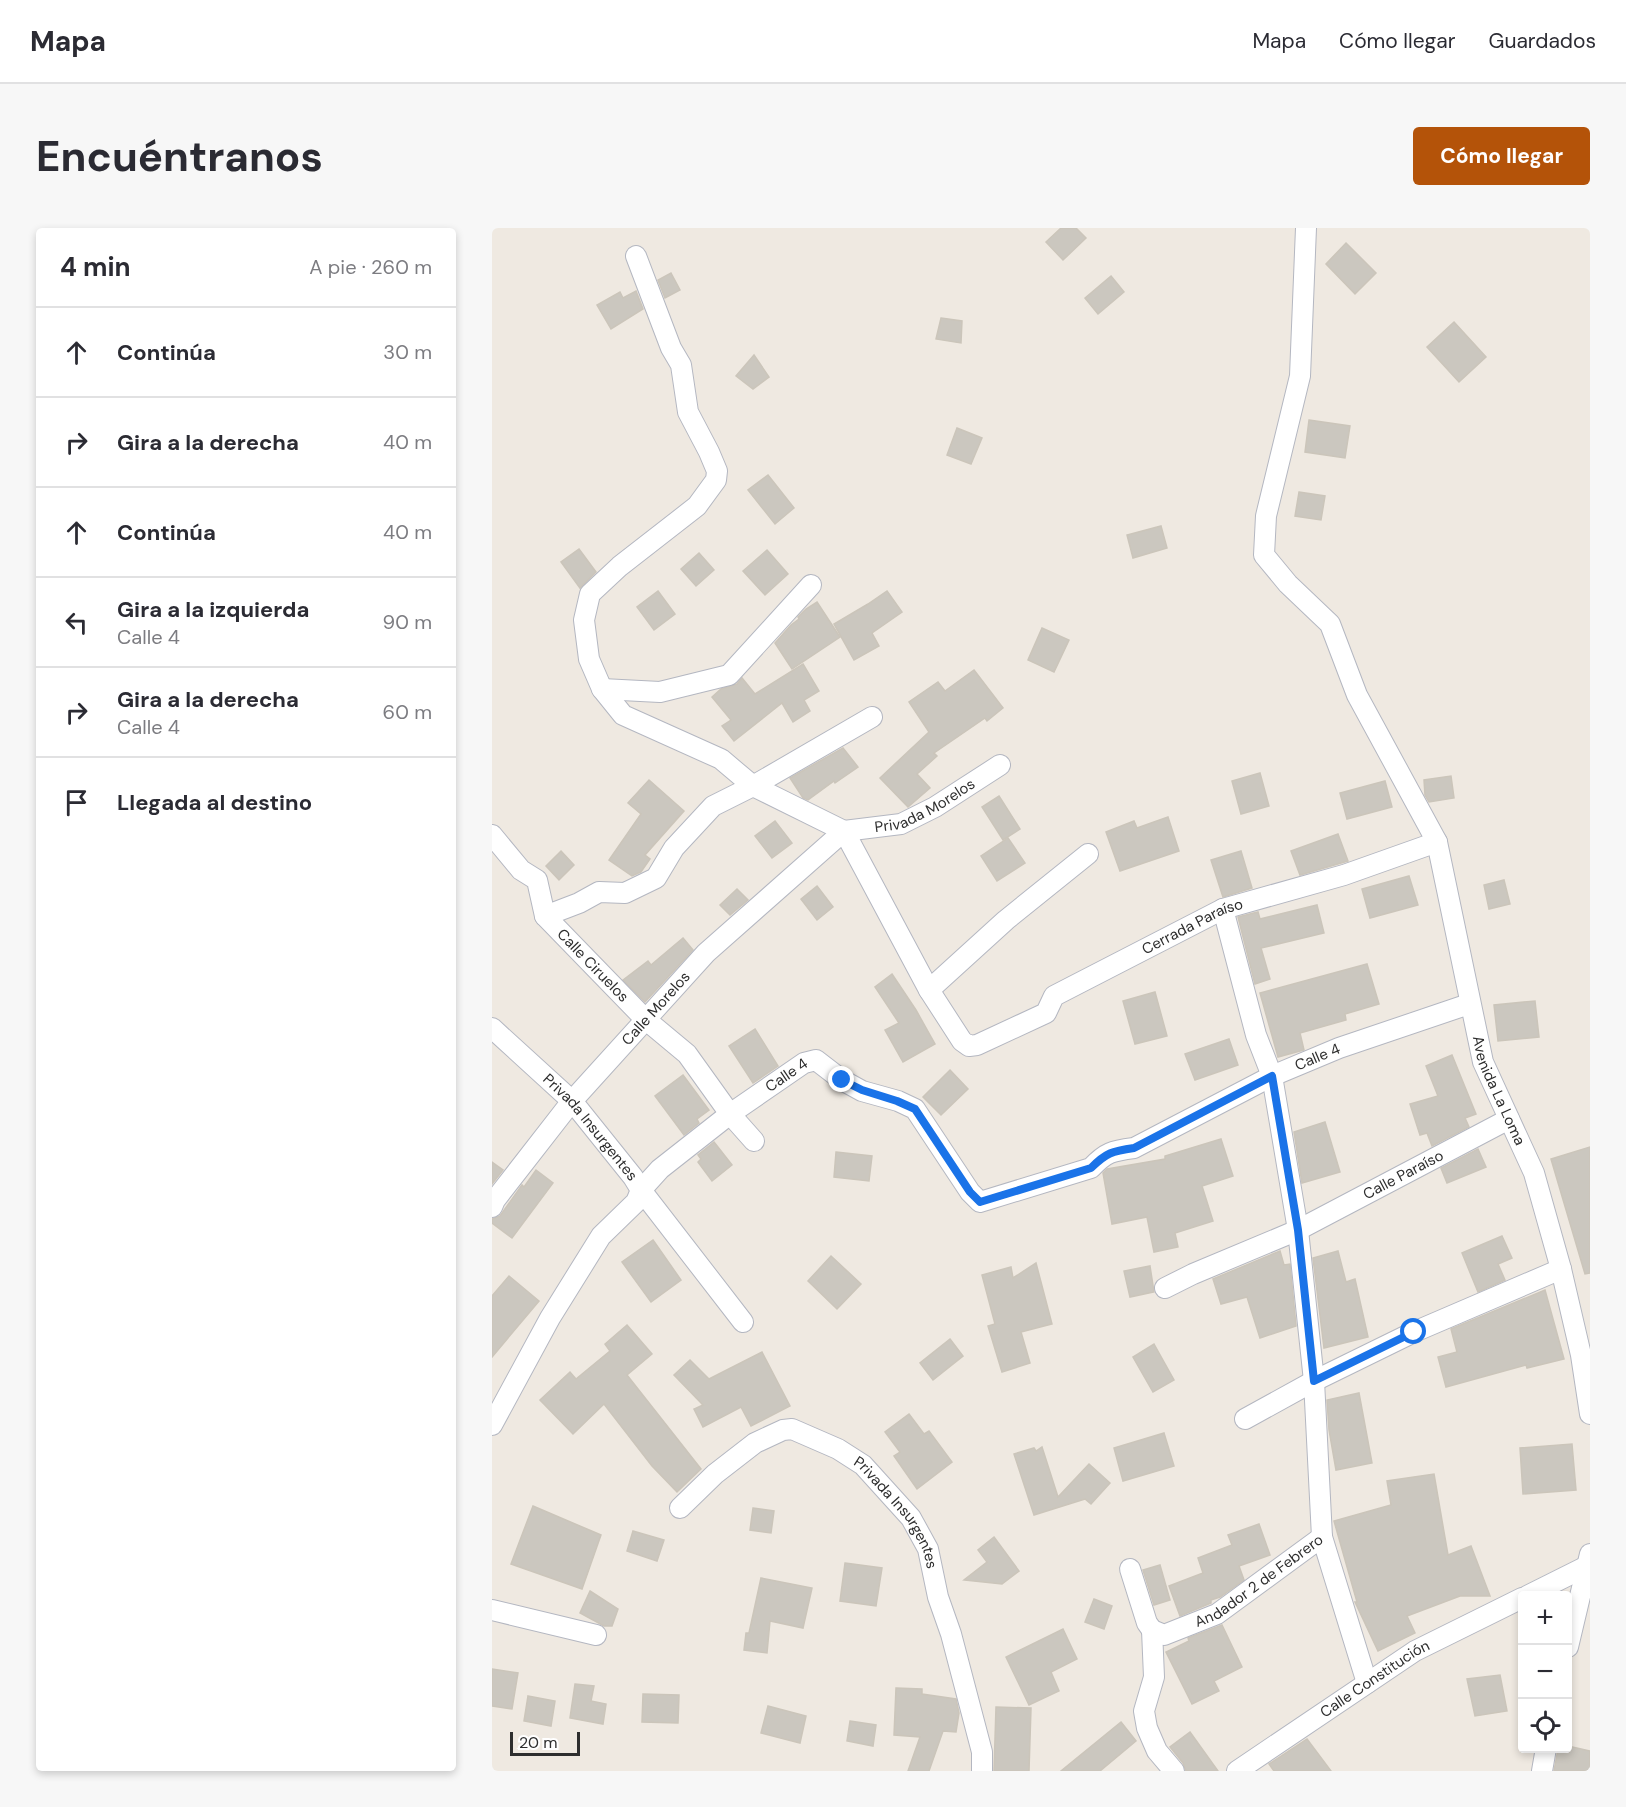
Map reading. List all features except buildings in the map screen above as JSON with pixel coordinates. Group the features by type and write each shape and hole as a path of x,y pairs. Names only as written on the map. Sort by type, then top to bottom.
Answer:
{"street":[{"name":"Avenida La Loma","path":"1306,228 1300,376 1266,516 1264,555 1288,584 1329,624 1357,695 1437,842 1469,1004 1483,1062 1534,1173 1561,1269 1581,1355 1590,1414"},
{"path":"636,256 671,348 681,365 688,412 717,471 716,480 697,506 620,566 590,594 584,621 589,659 602,689 623,715 720,759 753,786 844,831 929,990 1006,920 1088,854"},
{"path":"602,689 660,692 729,675 811,585"},
{"path":"545,916 579,903 599,892 625,893 656,878 674,848 713,806 753,786 872,717"},
{"name":"Privada Morelos","path":"844,831 901,825 935,807 1000,765"},
{"name":"Calle Morelos","path":"492,1207 495,1200 572,1101 706,952 844,831"},
{"name":"Calle Ciruelos","path":"492,835 521,870 537,880 545,916 645,1019 687,1054 730,1114 753,1141"},
{"name":"Cerrada Paraíso","path":"929,990 962,1041 969,1046 977,1045 1046,1013 1054,996 1223,909 1344,875 1437,842"},
{"path":"1223,909 1256,1035 1272,1076 1298,1230 1314,1381 1322,1537"},
{"name":"Calle 4","path":"492,1425 550,1318 601,1236 636,1202 641,1190 660,1169 730,1114 804,1063 816,1060 842,1080 862,1090 915,1109 970,1192 980,1202 1091,1168 1112,1151 1134,1148 1272,1076 1339,1048 1469,1004"},
{"name":"Privada Insurgentes","path":"492,1028 572,1101 743,1322"},
{"name":"Calle Paraíso","path":"1298,1230 1509,1119"},
{"path":"1165,1288 1192,1274 1298,1230"},
{"path":"1245,1419 1314,1381 1414,1332 1561,1269"},
{"name":"Privada Insurgentes","path":"680,1508 715,1473 755,1443 783,1430 792,1429 838,1449 863,1465 911,1518 928,1549 938,1597 951,1634 982,1752 982,1771"},
{"name":"Andador 2 de Febrero","path":"1152,1630 1164,1635 1216,1614 1322,1537 1367,1683"},
{"path":"1535,1591 1589,1559"},
{"path":"1568,1645 1589,1559"},
{"path":"1130,1569 1147,1623 1152,1630 1154,1677 1144,1711 1147,1728 1157,1751 1174,1771"},
{"name":"Calle Constitución","path":"1237,1771 1415,1651 1518,1600"},
{"path":"492,1610 596,1635"},
{"path":"1542,1771 1545,1753"}],"route":[{"path":"842,1080 862,1090 915,1109 970,1192 980,1202 1091,1168 1112,1151 1134,1148 1272,1076 1298,1230 1314,1381 1414,1332"}]}
